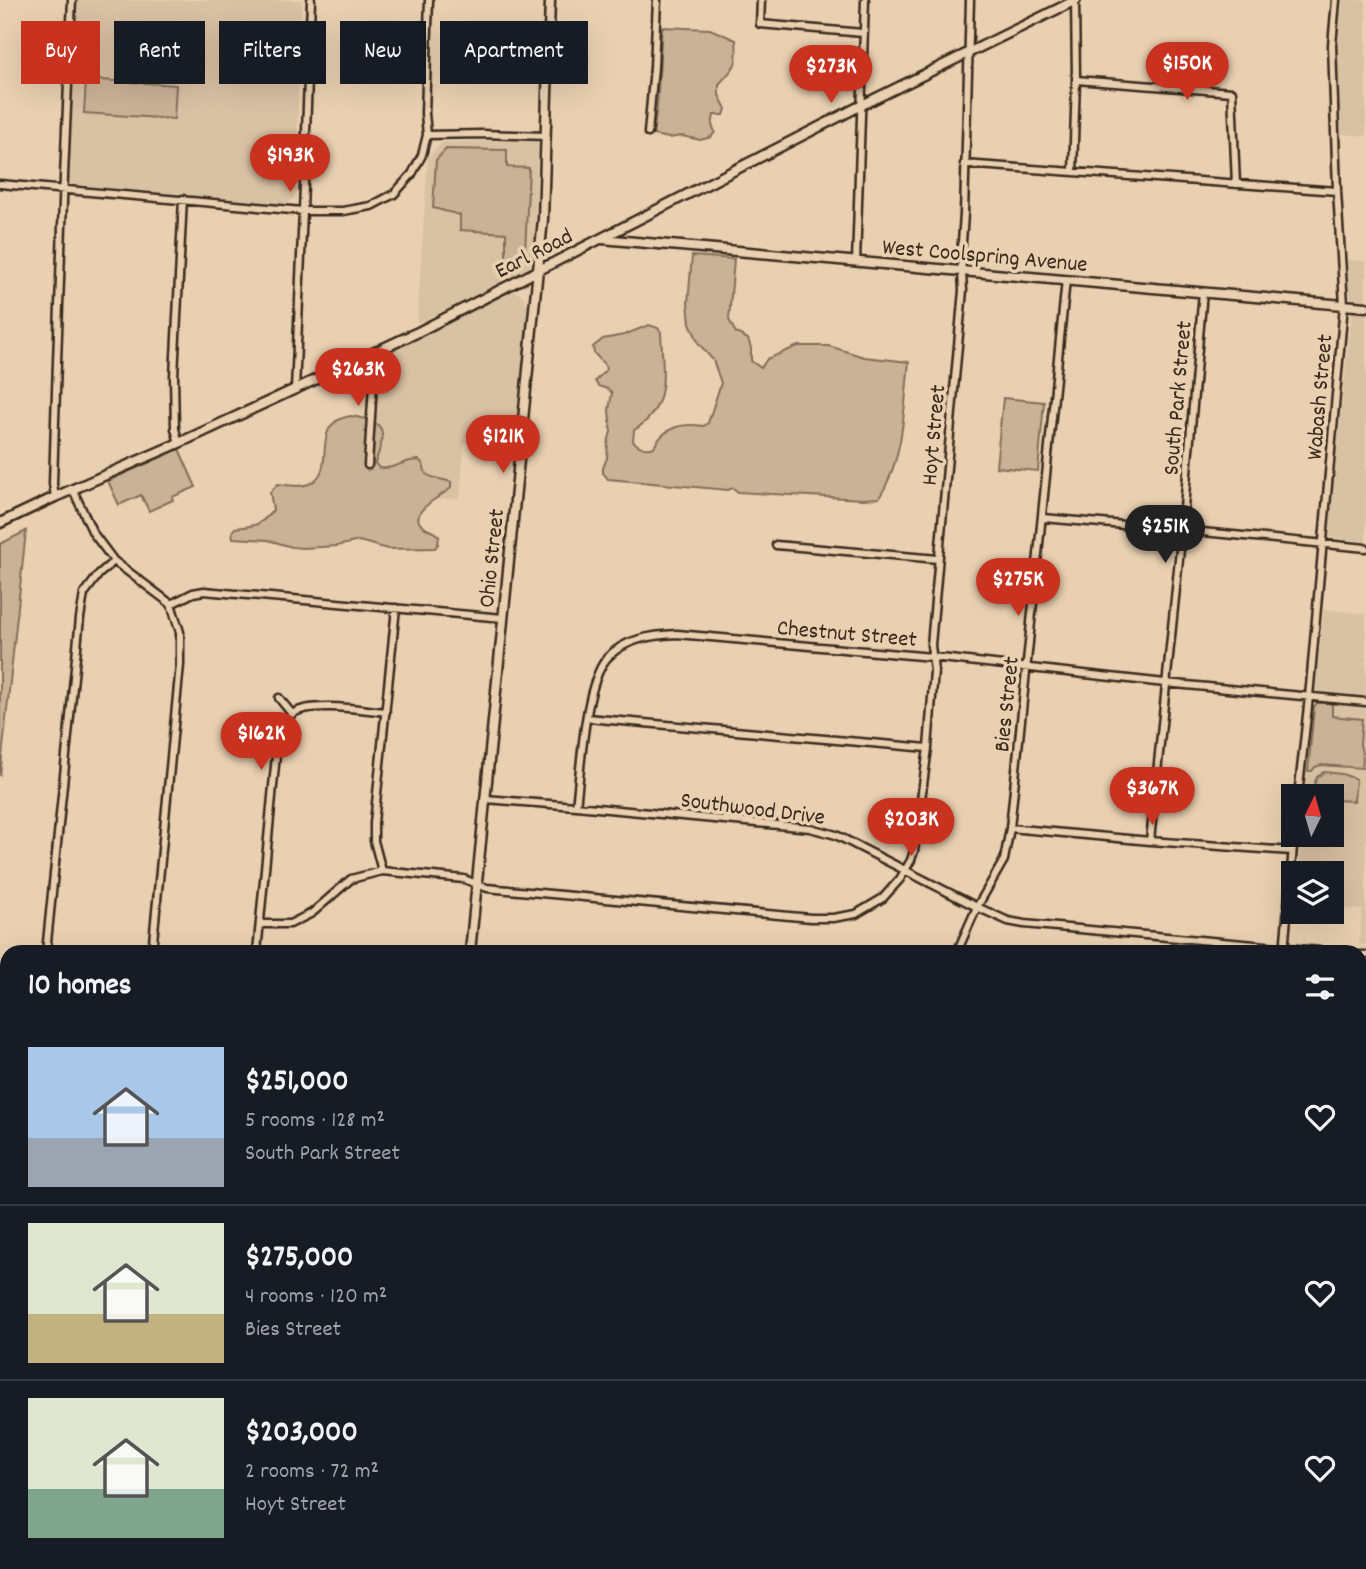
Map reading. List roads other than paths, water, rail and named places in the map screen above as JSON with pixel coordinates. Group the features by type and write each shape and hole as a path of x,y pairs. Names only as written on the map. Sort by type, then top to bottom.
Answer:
{"street":[{"path":"55,497 53,484 62,189 72,0"},
{"path":"295,390 311,0"},
{"path":"0,184 303,211 343,211 371,206 394,194 412,174 422,155 427,135 425,114 429,0"},
{"name":"Ohio Street","path":"471,945 543,219 550,0"},
{"path":"648,133 657,0"},
{"path":"761,0 760,24 863,33"},
{"path":"856,262 865,0"},
{"name":"Hoyt Street","path":"906,870 915,851 928,748 934,671 931,645 963,290 961,256 970,0"},
{"path":"1073,172 1075,0"},
{"name":"Earl Road","path":"0,523 375,352 1075,0"},
{"name":"Wabash Street","path":"1299,784 1344,305 1332,45 1336,0"},
{"path":"1076,80 1232,92 1236,184"},
{"path":"427,135 545,136"},
{"path":"964,164 1337,191"},
{"path":"179,443 175,429 174,373 183,199"},
{"name":"West Coolspring Avenue","path":"601,239 1366,307"},
{"name":"Bies Street","path":"960,945 977,907 1004,860 1010,828 1066,280"},
{"name":"South Park Street","path":"1150,841 1203,292"},
{"path":"368,465 375,352"},
{"path":"73,490 93,533 114,561 172,604 180,632 180,665 153,945"},
{"path":"1043,518 1366,548"},
{"path":"776,545 938,559"},
{"path":"47,945 84,594 99,574 114,561"},
{"path":"172,604 193,593 204,591 503,618"},
{"path":"382,871 374,841 374,822 396,608"},
{"name":"Chestnut Street","path":"576,806 593,685 607,658 630,642 656,635 677,634 932,657 1026,669 1366,702"},
{"path":"279,698 292,714"},
{"path":"258,945 276,755 282,730 292,714 308,709 325,707 386,712"},
{"path":"587,718 928,748"},
{"name":"Southwood Drive","path":"485,799 810,828 836,835 1008,921 1234,945"},
{"path":"1010,828 1292,851"},
{"path":"1284,945 1292,847"},
{"path":"260,924 290,924 312,913 351,879 382,871 464,879 487,888 833,918 856,914 883,898 906,870"}]}
